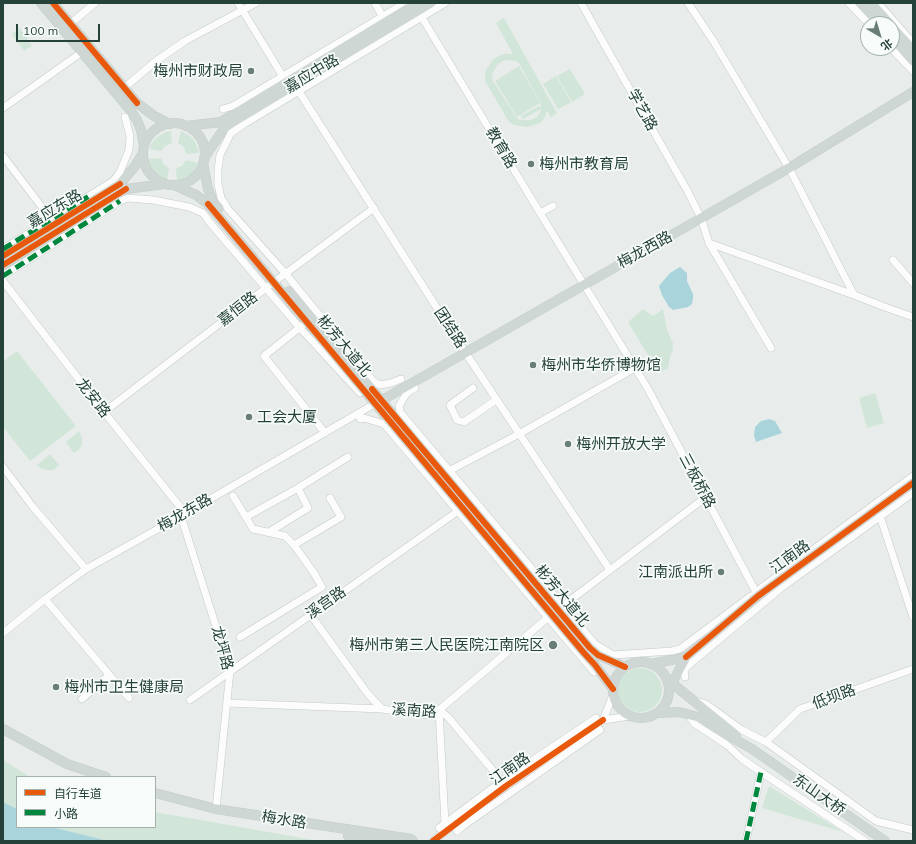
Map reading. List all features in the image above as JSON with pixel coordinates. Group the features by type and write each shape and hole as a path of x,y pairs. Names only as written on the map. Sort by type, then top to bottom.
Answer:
{"main road":[{"path":"41,3 137,120 141,130 145,165 147,170 156,179 170,185 180,185 190,180 198,173 204,160 204,146 199,137 186,126 176,124 170,124 154,131 146,141 144,150"},
{"path":"53,3 137,104 154,116 170,124"},
{"name":"嘉应中路","path":"204,160 226,126 431,3"},
{"path":"861,3 873,16"},
{"path":"871,3 883,16"},
{"path":"900,36 913,50"},
{"path":"900,46 913,61"},
{"name":"嘉应中路","path":"186,126 221,122 293,86"},
{"name":"梅龙西路","path":"379,402 789,168 913,92"},
{"name":"嘉应东路","path":"3,256 53,222 120,184 135,166 144,150"},
{"name":"彬芳大道北","path":"204,160 208,189 213,201 279,278 379,402 460,509 590,648 602,657 625,667"},
{"name":"嘉应东路","path":"3,265 126,189 170,185"},
{"name":"彬芳大道北","path":"170,185 196,195 208,204 279,278 303,325 446,472 605,677 613,692"},
{"name":"江南路","path":"669,683 686,657 757,593 879,513 913,483"},
{"name":"江南路","path":"651,664 686,657"},
{"path":"669,683 669,694 665,705 657,713 647,718 635,718 625,713 617,706 613,692 615,679 618,674 625,667 635,663 646,662 660,670 669,683 694,701 752,749"},
{"path":"657,713 680,712 698,717 752,749"},
{"path":"3,729 67,764 103,776"},
{"path":"3,733 67,769 90,776"},
{"name":"东山大桥","path":"752,749 884,841"},
{"name":"梅水路","path":"156,793 216,809 411,839 413,841"},
{"name":"梅水路","path":"156,796 216,815 379,841"}],"street":[{"path":"70,24 95,3"},
{"name":"团结路","path":"238,3 374,208 465,352 610,570"},
{"path":"124,88 156,61 185,41 256,3"},
{"path":"375,3 381,14"},
{"path":"223,109 233,106 405,3"},
{"path":"419,10 445,3"},
{"name":"学艺路","path":"581,3 688,190 701,218 709,243 771,348"},
{"path":"688,3 714,42 789,168 854,295"},
{"path":"849,3 861,16"},
{"path":"878,3 913,43"},
{"name":"教育路","path":"419,10 584,284"},
{"path":"3,108 82,52"},
{"path":"899,56 913,71"},
{"path":"293,86 231,133 220,154 218,184 221,198 228,210 279,278 374,382 380,385 401,379"},
{"path":"3,249 53,222 114,180 120,172 129,150 130,136 125,117"},
{"path":"3,156 53,222"},
{"path":"3,276 120,201 128,198 153,200 189,207 203,213 266,288 303,325 360,394"},
{"path":"540,213 553,206"},
{"name":"嘉恒路","path":"104,412 279,278 374,208"},
{"path":"709,243 913,317"},
{"path":"893,260 913,283"},
{"path":"906,275 913,270"},
{"name":"龙安路","path":"3,281 183,515"},
{"name":"三板桥路","path":"584,284 648,388 757,593"},
{"path":"303,325 264,356 325,433"},
{"path":"415,388 409,391 405,396 399,406 400,412 446,472 519,434 635,368"},
{"path":"473,388 450,405 457,420 464,422 493,402"},
{"name":"梅龙东路","path":"3,633 45,599 86,569 379,402"},
{"path":"360,420 364,418 384,424 460,509"},
{"path":"246,517 298,488 348,457"},
{"path":"3,467 33,507 86,569"},
{"path":"555,612 595,644 613,655 672,651 680,649 913,476"},
{"path":"269,532 308,508 298,488"},
{"path":"685,677 684,670 691,663 775,593 879,513 913,493"},
{"path":"233,496 253,529 285,536 294,545 314,572 322,587 240,638"},
{"path":"445,823 439,710 555,612 706,497"},
{"path":"294,545 341,517 330,498"},
{"name":"溪宫路","path":"190,700 460,509"},
{"path":"879,513 913,617"},
{"name":"龙坪路","path":"183,515 230,671 216,809"},
{"path":"45,599 129,698"},
{"path":"555,612 594,672"},
{"name":"溪南路","path":"310,614 368,694 382,709 428,715 439,710 448,718 504,784"},
{"name":"低坝路","path":"766,742 800,709 913,669"},
{"path":"82,699 109,675"},
{"path":"600,719 613,692"},
{"path":"694,701 706,704 742,730 766,742 876,821 913,830"},
{"path":"227,703 382,709"},
{"path":"688,714 694,723 727,746 742,759 865,841"},
{"name":"江南路","path":"433,841 504,784 600,719 630,716"},
{"path":"457,831 600,730"},
{"path":"746,841 761,772"},
{"path":"439,828 504,784"}],"green space":[{"path":"504,18 557,113 551,117 547,111 544,119 540,123 526,127 509,122 485,81 486,70 493,59 503,54 513,54 496,23","holes":["503,61 515,61 520,65 541,104 541,108 539,106 521,116 523,119 541,109 537,117 531,120 519,120 517,118 493,81 492,77 497,65"]},
{"path":"20,28 32,46 24,51 12,34"},
{"path":"519,66 540,103 517,117 495,81"},
{"path":"570,69 585,94 572,102 557,76"},
{"path":"556,76 571,102 558,109 543,84"},
{"path":"171,131 172,143 165,146 161,151 150,149 151,144 157,137"},
{"path":"181,131 193,139 199,153 186,154 184,147 178,143"},
{"path":"161,158 163,164 169,168 167,180 155,172 150,164 149,159"},
{"path":"186,160 198,163 190,175 177,181 176,168 182,166"},
{"path":"643,309 653,316 663,309 667,330 673,343 673,350 670,356 668,369 658,372 628,322"},
{"path":"17,351 76,426 30,461 3,427 3,362"},
{"path":"875,393 884,423 867,428 859,398"},
{"path":"79,431 82,438 82,444 79,450 74,453 66,442"},
{"path":"50,454 59,465 55,469 45,470 37,465"},
{"path":"636,668 644,668 649,669 656,674 661,681 661,699 656,706 649,711 636,712 628,709 621,702 618,694 618,686 621,678 628,671"},
{"path":"3,760 28,776 16,776 16,808 3,802"},
{"path":"769,786 843,832 762,808"},
{"path":"156,812 319,841 108,841 56,828 156,828"}],"water":[{"path":"680,267 687,273 687,281 693,294 693,298 692,304 688,307 673,310 669,307 662,295 659,286 670,273"},
{"path":"769,419 775,421 782,433 756,442 754,435 755,427 761,421"},
{"path":"3,802 16,808 16,828 56,828 108,841 3,841"}],"marked path":[{"path":"3,249 89,196"},
{"path":"3,276 120,201"},
{"path":"746,841 761,772"}],"cycle path":[{"path":"53,3 137,103"},
{"path":"3,256 120,184"},
{"path":"3,265 126,189"},
{"path":"208,204 595,665 613,689"},
{"path":"372,389 590,648 598,655 625,667"},
{"path":"686,657 758,596 913,483"},
{"path":"433,841 506,786 603,720"}],"place":[{"name":"梅州市财政局","path":"251,71"},
{"name":"梅州市教育局","path":"531,164"},
{"name":"梅州市华侨博物馆","path":"533,365"},
{"name":"工会大厦","path":"249,417"},
{"name":"梅州开放大学","path":"568,444"},
{"name":"江南派出所","path":"721,572"},
{"name":"梅州市第三人民医院江南院区","path":"553,645"},
{"name":"梅州市卫生健康局","path":"56,687"}]}
